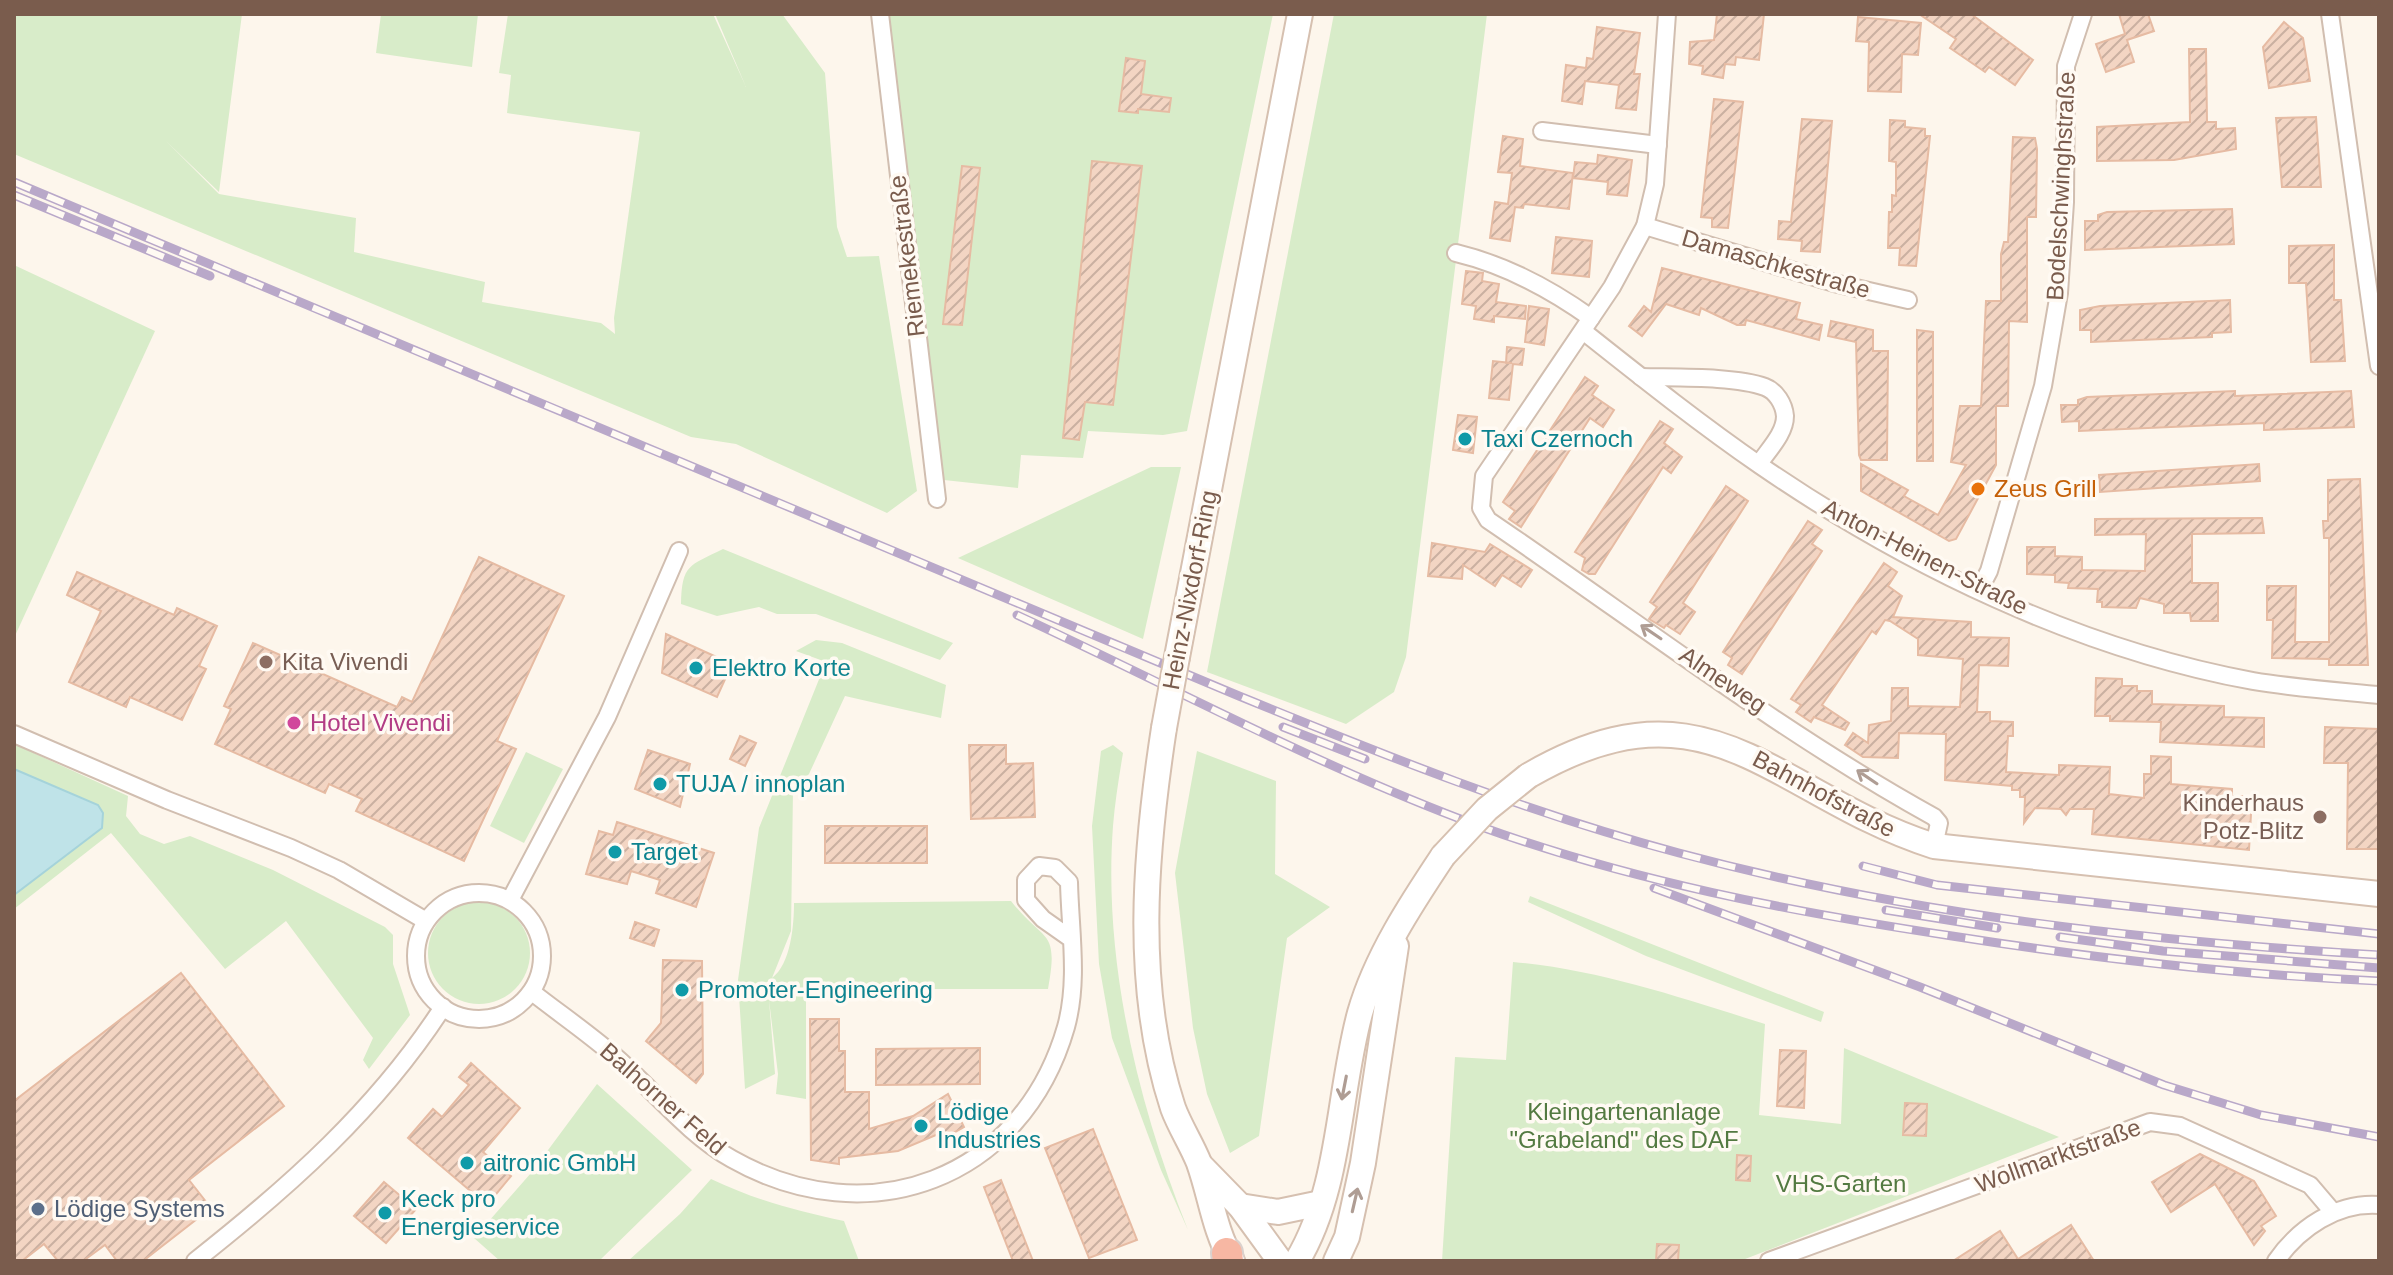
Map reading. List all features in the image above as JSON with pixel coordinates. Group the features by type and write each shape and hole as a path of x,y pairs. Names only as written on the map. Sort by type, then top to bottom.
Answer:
{"main road":[{"name":"Heinz-Nixdorf-Ring","path":"1229,1258 1212,1220 1199,1165 1174,1108 1156,1027 1146,899 1149,824 1177,657 1300,14"},
{"name":"Bahnhofstraße","path":"1297,1261 1321,1203 1361,1011 1380,962 1443,856 1487,809 1528,776 1567,754 1602,742 1649,735 1710,741 1758,758 1875,825 1934,846 2379,894"},
{"name":"Bahnhofstraße","path":"1336,1261 1346,1249 1363,1163 1398,932"},
{"name":"Heinz-Nixdorf-Ring","path":"1199,1165 1240,1206 1280,1261"},
{"path":"1240,1206 1278,1212 1321,1203"}],"street":[{"name":"Riemekestraße","path":"880,14 937,499"},
{"path":"1456,253 1511,270 1558,294 1587,324 1629,260 1645,226 1658,145 1667,14"},
{"name":"Bodelschwinghstraße","path":"1979,590 1989,571 2043,386 2064,245 2066,66 2083,14"},
{"path":"2330,14 2379,366"},
{"path":"1542,131 1658,145"},
{"name":"Damaschkestraße","path":"1645,226 1834,283 1908,300"},
{"name":"Anton-Heinen-Straße","path":"1587,324 1641,377 1759,464 1879,539 1979,590 2081,632 2166,660 2251,681 2379,695"},
{"name":"Almeweg","path":"1587,324 1484,476 1481,508 1488,520 1770,713 1934,817 1939,823 1934,846"},
{"path":"1641,377 1746,384 1766,387 1775,393 1782,403 1784,423 1759,464"},
{"path":"510,900 607,717 679,551"},
{"path":"14,734 167,800 291,848 339,870 426,921"},
{"path":"473,892 492,893 510,900 532,922 543,952 541,973 532,992 518,1006 500,1016 481,1019 461,1016 443,1007 429,994 420,977 416,958 418,939 426,921 455,897 473,892"},
{"name":"Balhorner Feld","path":"532,992 616,1057 708,1142 732,1159 778,1181 813,1191 876,1193 915,1186 965,1166 992,1147 1025,1110 1041,1088 1067,1023 1074,974 1070,938"},
{"path":"195,1261 295,1180 356,1120 443,1007"},
{"name":"Wollmarktstraße","path":"1769,1261 2150,1122 2180,1126 2310,1185 2333,1212"},
{"path":"2276,1261 2308,1227 2333,1212 2366,1204 2379,1205"}],"green space":[{"path":"14,14 242,14 219,192 166,141 219,194 356,218 354,252 485,282 482,302 601,323 615,334 614,318 640,132 507,113 511,75 499,73 508,14 713,14 746,87 715,14 782,14 825,73 837,227 847,257 879,256 917,491 887,513 736,444 691,437 14,154"},
{"path":"381,14 478,14 472,67 376,53"},
{"path":"888,14 1273,14 1187,431 1163,435 1088,431 1083,458 1021,455 1018,488 944,480 896,107"},
{"path":"1334,14 1487,14 1406,657 1394,692 1346,724 1207,672"},
{"path":"14,265 155,331 14,638"},
{"path":"1151,467 1181,467 1143,639 958,558"},
{"path":"723,549 953,643 940,660 816,614 777,614 759,607 717,616 681,604 683,581 690,568"},
{"path":"816,640 842,643 946,685 941,718 845,696 809,774 793,790 791,931 772,978 787,954 792,933 794,903 1011,901 1046,938 1052,956 1048,989 806,989 806,1099 776,1094 778,1074 769,1000 775,1074 745,1089 738,980 759,828 826,662 796,651"},
{"path":"14,744 128,796 126,816 140,834 164,844 190,836 273,870 385,927 393,935 393,964 410,1015 369,1069 363,1060 373,1038 286,921 225,969 111,833 14,909 14,895 102,828 98,805 14,769"},
{"path":"1113,745 1123,753 1114,817 1111,877 1119,980 1140,1083 1188,1230 1161,1170 1112,1038 1099,964 1092,826 1101,751"},
{"path":"1197,751 1276,781 1275,874 1330,907 1287,938 1259,1136 1230,1153 1207,1094 1193,1028 1175,873"},
{"path":"526,752 563,769 524,843 490,826"},
{"path":"1530,896 1824,1012 1821,1022 1646,956 1528,902"},
{"path":"479,902 498,906 515,917 526,934 530,953 526,972 515,989 498,1000 479,1004 460,1000 443,989 432,972 428,953 432,934 443,917 460,906"},
{"name":"Kleingartenanlage \"Grabeland\" des DAF","path":"1513,962 1609,978 1765,1024 1759,1115 1841,1124 1844,1048 2059,1137 1740,1261 1442,1261 1455,1057 1506,1060"},
{"path":"597,1084 692,1170 599,1261 500,1261 474,1238 531,1173"},
{"path":"711,1179 776,1204 844,1221 859,1261 628,1261 680,1214"}],"water":[{"path":"14,769 98,805 103,813 102,828 14,895"}],"building":[{"path":"1717,14 1764,14 1759,60 1736,57 1735,65 1725,64 1723,78 1702,74 1703,66 1689,64 1690,42 1714,40"},
{"path":"1919,14 1971,14 2033,60 2015,85 1989,67 1985,72 1950,48 1956,39"},
{"path":"2119,14 2148,14 2154,31 2127,40 2134,62 2106,72 2096,44 2125,34"},
{"path":"1858,17 1921,23 1918,55 1902,54 1901,92 1868,91 1869,42 1856,41"},
{"path":"2284,22 2303,38 2310,81 2269,88 2263,47"},
{"path":"1597,27 1640,33 1634,74 1640,74 1636,110 1616,108 1619,85 1585,81 1582,104 1562,101 1566,65 1586,68 1587,58 1593,59"},
{"path":"2189,49 2206,49 2207,122 2216,122 2216,129 2235,128 2236,149 2174,160 2097,161 2097,127 2190,122"},
{"path":"1126,58 1145,61 1141,94 1171,98 1169,112 1119,111"},
{"path":"1714,99 1743,102 1728,228 1712,227 1712,218 1701,217"},
{"path":"2316,117 2321,187 2282,187 2276,118"},
{"path":"1802,119 1832,121 1820,252 1801,251 1802,241 1778,239 1779,221 1791,222"},
{"path":"1890,120 1905,121 1905,127 1925,129 1925,136 1930,136 1916,266 1899,265 1900,248 1888,248 1889,212 1892,212 1892,195 1896,196 1896,162 1889,161"},
{"path":"1503,136 1523,139 1520,166 1573,173 1569,209 1524,204 1523,208 1515,207 1510,241 1490,238 1495,202 1508,204 1512,173 1498,172"},
{"path":"2013,137 2035,138 2037,149 2036,217 2027,217 2027,322 2009,321 2008,406 1996,406 1996,465 1956,539 1949,541 1861,491 1861,464 1908,490 1904,496 1938,515 1966,465 1951,462 1960,406 1981,406 1986,301 2001,301 2001,254 2004,242 2008,242"},
{"path":"1598,155 1632,160 1627,196 1607,194 1608,182 1573,178 1575,162 1597,164"},
{"path":"1092,161 1142,166 1113,405 1085,402 1079,440 1063,438"},
{"path":"962,166 980,168 962,325 943,324"},
{"path":"2232,209 2234,244 2085,250 2085,221 2098,221 2098,215 2107,212"},
{"path":"1556,237 1592,241 1589,277 1552,273"},
{"path":"2334,245 2334,300 2341,300 2345,361 2311,362 2306,283 2289,283 2289,246"},
{"path":"1662,268 1800,303 1796,319 1822,325 1819,340 1746,320 1745,325 1737,325 1701,308 1699,315 1666,304 1642,336 1629,326 1644,306 1651,312"},
{"path":"1466,271 1483,273 1482,281 1499,284 1496,302 1526,306 1525,319 1494,316 1494,322 1474,319 1476,306 1462,304"},
{"path":"2230,300 2231,332 2212,333 2212,337 2091,342 2091,330 2080,330 2080,310 2100,306"},
{"path":"1529,306 1549,309 1544,345 1525,342"},
{"path":"1831,321 1873,330 1873,351 1888,351 1887,460 1861,460 1856,342 1828,336"},
{"path":"1917,330 1933,332 1933,461 1917,461"},
{"path":"1507,347 1524,349 1522,365 1513,364 1509,400 1489,398 1493,361 1506,362"},
{"path":"1585,377 1598,386 1592,395 1614,410 1603,427 1590,418 1521,527 1509,519 1515,511 1503,502"},
{"path":"2235,391 2235,396 2351,391 2354,427 2264,430 2264,423 2079,431 2079,421 2062,422 2061,405 2078,405 2078,400 2087,397"},
{"name":"Taxi Czernoch","path":"1458,415 1477,417 1473,453 1453,450"},
{"path":"1660,421 1673,429 1664,443 1682,457 1671,473 1663,467 1595,574 1589,574 1582,570 1585,558 1575,552"},
{"path":"2259,464 2260,481 2100,492 2099,475"},
{"path":"2360,479 2368,665 2329,665 2329,659 2272,658 2273,620 2267,620 2267,586 2296,586 2295,642 2329,642 2329,538 2324,538 2323,521 2328,521 2328,480"},
{"path":"1726,486 1748,501 1683,603 1695,612 1680,634 1649,619 1657,607 1650,602"},
{"path":"2262,518 2264,533 2192,534 2192,583 2218,583 2218,621 2191,621 2190,613 2164,613 2164,604 2140,598 2136,608 2102,607 2102,602 2097,602 2098,589 2068,588 2069,583 2055,582 2055,575 2027,574 2027,547 2055,547 2055,556 2082,557 2082,570 2145,571 2146,534 2095,535 2095,519"},
{"path":"1808,521 1822,530 1812,544 1822,551 1742,674 1728,665 1732,658 1723,652"},
{"path":"1432,543 1485,552 1490,544 1532,570 1521,587 1502,575 1495,586 1463,565 1462,579 1428,576"},
{"path":"479,557 564,596 497,741 516,749 464,861 356,811 362,799 329,784 325,793 215,744 231,709 224,706 253,643 397,707 402,697 412,702"},
{"path":"1884,563 1897,572 1888,586 1902,596 1893,617 1971,622 1971,637 2009,638 2008,666 1979,665 1977,712 1990,712 1990,721 2013,722 2013,736 2008,736 2006,772 2059,775 2059,765 2110,767 2109,794 2144,798 2144,774 2151,774 2151,756 2171,757 2171,784 2232,789 2232,796 2252,796 2249,850 2092,834 2094,809 2070,809 2066,815 2061,809 2035,808 2024,823 2025,797 2020,797 2020,790 2012,790 2012,786 1945,780 1946,734 1899,733 1898,758 1863,757 1845,745 1853,733 1868,743 1869,725 1891,721 1892,688 1908,688 1908,706 1960,707 1963,659 1918,655 1918,639 1890,621 1885,620 1876,634 1872,631 1822,705 1849,723 1845,730 1814,717 1811,722 1796,712 1801,705 1791,699"},
{"path":"77,572 174,615 177,608 217,626 199,666 206,669 182,720 130,697 126,707 69,682 101,611 67,595"},
{"name":"Elektro Korte","path":"666,634 732,664 717,697 662,673"},
{"path":"2096,678 2122,679 2122,686 2137,686 2137,691 2152,691 2152,704 2224,706 2224,717 2264,718 2264,747 2160,742 2161,722 2110,721 2110,716 2095,716"},
{"path":"2325,727 2379,729 2379,849 2347,849 2348,763 2324,763"},
{"path":"740,736 756,743 745,766 730,759"},
{"path":"969,745 1006,745 1006,764 1033,763 1035,817 971,819"},
{"name":"TUJA / innoplan","path":"648,750 690,764 680,807 635,789"},
{"path":"617,822 714,853 696,907 656,893 660,880 631,871 627,884 586,874 599,831 613,835"},
{"path":"825,826 927,826 927,863 825,863"},
{"path":"635,922 659,930 654,946 630,938"},
{"path":"663,960 702,961 703,1074 696,1083 646,1041 661,1023"},
{"path":"181,973 284,1106 189,1180 211,1208 143,1261 117,1261 105,1245 83,1261 58,1261 44,1244 22,1261 14,1261 14,1101"},
{"path":"810,1019 839,1019 839,1051 845,1051 845,1092 869,1092 869,1129 913,1116 948,1094 964,1127 946,1137 943,1132 898,1151 839,1158 839,1164 811,1160"},
{"path":"980,1048 980,1084 876,1085 876,1049"},
{"path":"1780,1050 1806,1051 1804,1108 1777,1106"},
{"path":"471,1063 520,1108 483,1152 511,1176 487,1205 408,1138 433,1109 442,1117 469,1085 459,1077"},
{"path":"1905,1103 1927,1104 1926,1136 1903,1135"},
{"path":"1093,1129 1137,1240 1089,1258 1045,1148"},
{"path":"2200,1154 2254,1181 2276,1216 2261,1226 2265,1231 2254,1245 2215,1184 2171,1212 2152,1182"},
{"path":"1737,1155 1751,1156 1750,1181 1736,1180"},
{"path":"1001,1180 1033,1261 1013,1261 984,1187"},
{"name":"Keck pro Energieservice","path":"384,1182 416,1209 386,1243 354,1216"},
{"path":"2071,1225 2094,1261 1953,1261 2000,1231 2018,1259"},
{"path":"1657,1244 1679,1245 1678,1261 1656,1261"}],"railway":[{"path":"14,182 1239,696 1402,761 1567,820 1765,874 1938,908 2114,933 2379,955"},
{"path":"14,195 210,276"},
{"path":"1017,615 1246,725 1420,803 1536,846 1653,879 1772,905 2005,944 2218,970 2379,981"},
{"path":"1283,727 1365,759"},
{"path":"1863,866 1937,885 2379,934"},
{"path":"1654,888 1920,987 2164,1085 2261,1115 2379,1137"},
{"path":"1886,910 1997,928"},
{"path":"2060,937 2163,951 2379,968"}],"place":[{"name":"Taxi Czernoch","path":"1465,439"},
{"name":"Zeus Grill","path":"1978,489"},
{"name":"Kita Vivendi","path":"266,662"},
{"name":"Elektro Korte","path":"696,668"},
{"name":"Hotel Vivendi","path":"294,723"},
{"name":"TUJA / innoplan","path":"660,784"},
{"name":"Kinderhaus Potz-Blitz","path":"2320,817"},
{"name":"Target","path":"615,852"},
{"name":"Promoter-Engineering","path":"682,990"},
{"name":"Lödige Industries","path":"921,1126"},
{"name":"aitronic GmbH","path":"467,1163"},
{"name":"Lödige Systems","path":"38,1209"},
{"name":"Keck pro Energieservice","path":"385,1213"}],"park label":[{"name":"VHS-Garten","path":"1841,1184"}]}
